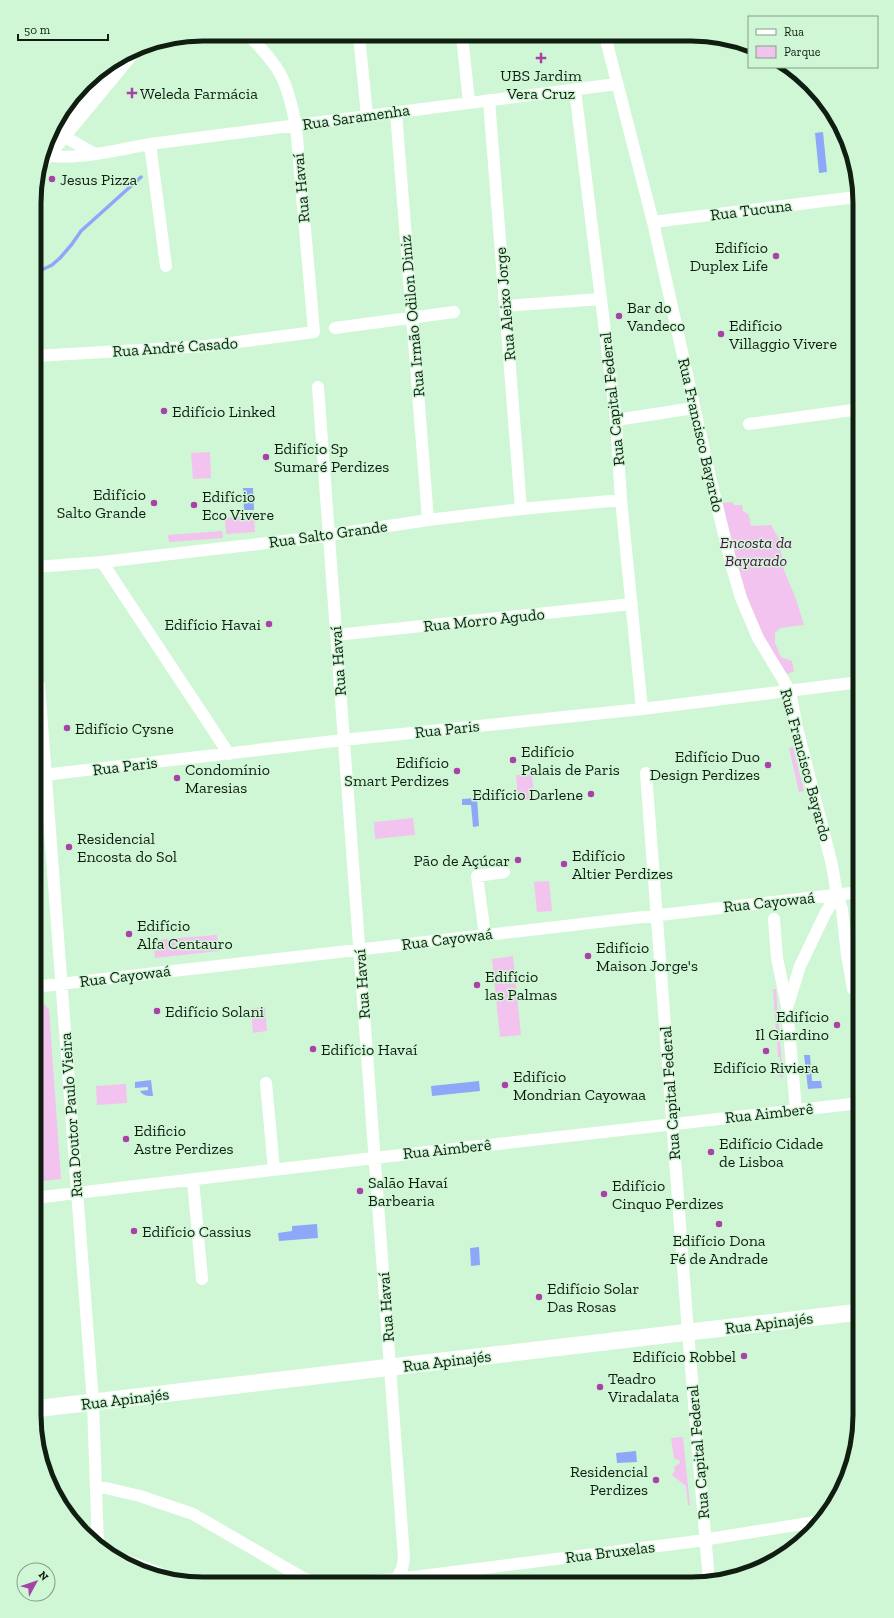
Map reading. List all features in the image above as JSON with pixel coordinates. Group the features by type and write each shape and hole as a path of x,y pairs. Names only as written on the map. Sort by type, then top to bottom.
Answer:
{"street":[{"name":"Rua Havaí","path":"254,41 274,62 284,79 291,100 296,126 314,332"},
{"path":"360,41 367,116"},
{"path":"463,41 469,102"},
{"name":"Rua Francisco Bayardo","path":"606,41 653,222 711,484 741,598 758,638 790,691 797,728 832,865 837,895 842,909 853,989"},
{"path":"61,125 119,65"},
{"name":"Rua Saramenha","path":"48,156 66,157 95,154 150,144 617,84"},
{"name":"Rua Capital Federal","path":"575,90 616,420 621,500 642,709"},
{"path":"64,120 85,92"},
{"name":"Rua Aleixo Jorge","path":"489,100 522,509"},
{"name":"Rua Irmão Odilon Diniz","path":"396,112 428,520"},
{"path":"57,133 95,154"},
{"path":"150,144 166,266"},
{"name":"Rua Tucuna","path":"653,222 848,198"},
{"path":"506,306 601,299"},
{"path":"334,328 412,316 454,312"},
{"name":"Rua André Casado","path":"41,356 207,346 314,332"},
{"name":"Rua Havaí","path":"318,387 404,1558 402,1569 398,1577"},
{"path":"616,420 694,408"},
{"path":"749,424 853,410"},
{"name":"Rua Salto Grande","path":"41,567 102,562 328,535 428,520 522,509 621,500"},
{"path":"102,562 229,754"},
{"name":"Rua Morro Agudo","path":"336,635 632,604"},
{"name":"Rua Paris","path":"41,775 344,740 642,709 853,683"},
{"name":"Rua Capital Federal","path":"646,773 688,1332 709,1576"},
{"name":"Rua Doutor Paulo Vieira","path":"41,785 61,984 93,1403 98,1538"},
{"path":"485,935 477,876 504,872"},
{"name":"Rua Cayowaá","path":"41,986 853,893"},
{"path":"787,1008 800,966 826,912 837,895"},
{"path":"774,919 777,958 787,1008 796,1110"},
{"path":"266,1083 274,1170"},
{"name":"Rua Aimberê","path":"41,1197 853,1104"},
{"path":"192,1180 202,1279"},
{"name":"Rua Apinajés","path":"41,1408 853,1313"},
{"path":"97,1486 140,1496 193,1514 301,1577"},
{"name":"Rua Bruxelas","path":"426,1577 706,1540 813,1522"}],"green space":[{"path":"210,452 211,478 193,479 191,453"},
{"name":"Encosta da Bayarado","path":"732,502 734,505 742,505 743,511 749,515 751,526 771,525 779,539 784,570 796,599 804,625 780,628 775,633 775,643 781,657 792,661 794,671 788,674 782,670 778,664 763,635 741,580 721,503"},
{"path":"254,516 255,532 226,534 225,518"},
{"path":"222,531 223,538 169,542 168,535"},
{"path":"793,747 804,791 799,792 789,748"},
{"path":"532,774 534,799 518,800 516,775"},
{"path":"413,818 415,835 375,839 374,822"},
{"path":"549,881 552,911 537,912 534,882"},
{"path":"217,935 219,951 155,958 153,940"},
{"path":"513,956 521,1035 500,1037 492,959"},
{"path":"773,989 776,989 783,1078 779,1076 778,1064 780,1063 780,1057 778,1057 778,1036 776,1034"},
{"path":"41,1001 49,1009 61,1179 41,1181"},
{"path":"265,1007 267,1031 253,1033 251,1008"},
{"path":"126,1084 127,1103 97,1105 96,1086"},
{"path":"683,1437 690,1505 688,1505 686,1486 673,1476 672,1473 675,1472 674,1467 680,1463 680,1461 674,1458 671,1438"}],"water":[{"path":"823,132 827,172 819,173 815,133"},
{"path":"243,488 253,488 254,510 244,510"},
{"path":"477,798 479,826 473,827 471,805 462,805 462,799"},
{"path":"804,1055 810,1055 812,1081 821,1081 822,1088 808,1089"},
{"path":"151,1080 153,1096 147,1096 141,1093 140,1091 148,1090 148,1087 135,1088 135,1082"},
{"path":"479,1081 480,1091 432,1096 431,1086"},
{"path":"317,1224 318,1238 279,1241 278,1233 292,1231 292,1226"},
{"path":"479,1247 480,1265 471,1266 470,1248"},
{"path":"636,1451 637,1462 617,1463 616,1453"}],"waterway":[{"path":"41,270 52,265 60,258 81,231 141,177"}],"place":[{"name":"UBS Jardim Vera Cruz","path":"541,58"},
{"name":"Weleda Farmácia","path":"132,93"},
{"name":"Jesus Pizza","path":"52,179"},
{"name":"Edifício Duplex Life","path":"776,256"},
{"name":"Bar do Vandeco","path":"619,316"},
{"name":"Edifício Villaggio Vivere","path":"721,334"},
{"name":"Edifício Linked","path":"164,411"},
{"name":"Edifício Sp Sumaré Perdizes","path":"266,457"},
{"name":"Edifício Salto Grande","path":"154,503"},
{"name":"Edifício Eco Vivere","path":"194,505"},
{"name":"Edifício Havai","path":"269,624"},
{"name":"Edifício Cysne","path":"67,728"},
{"name":"Edifício Palais de Paris","path":"513,760"},
{"name":"Edifício Duo Design Perdizes","path":"768,765"},
{"name":"Edifício Smart Perdizes","path":"457,771"},
{"name":"Condomínio Maresias","path":"177,778"},
{"name":"Edifício Darlene","path":"591,794"},
{"name":"Residencial Encosta do Sol","path":"69,847"},
{"name":"Pão de Açúcar","path":"518,860"},
{"name":"Edifício Altier Perdizes","path":"564,864"},
{"name":"Edifício Alfa Centauro","path":"129,934"},
{"name":"Edifício Maison Jorge's","path":"588,956"},
{"name":"Edifício las Palmas","path":"477,985"},
{"name":"Edifício Solani","path":"157,1011"},
{"name":"Edifício Il Giardino","path":"837,1025"},
{"name":"Edifício Havaí","path":"313,1049"},
{"name":"Edifício Riviera","path":"766,1051"},
{"name":"Edifício Mondrian Cayowaa","path":"505,1085"},
{"name":"Edificio Astre Perdizes","path":"126,1139"},
{"name":"Edifício Cidade de Lisboa","path":"711,1152"},
{"name":"Salão Havaí Barbearia","path":"360,1191"},
{"name":"Edifício Cinquo Perdizes","path":"604,1194"},
{"name":"Edifício Dona Fé de Andrade","path":"719,1224"},
{"name":"Edifício Cassius","path":"134,1231"},
{"name":"Edifício Solar Das Rosas","path":"539,1297"},
{"name":"Edifício Robbel","path":"744,1356"},
{"name":"Teadro Viradalata","path":"600,1387"},
{"name":"Residencial Perdizes","path":"656,1480"}]}
